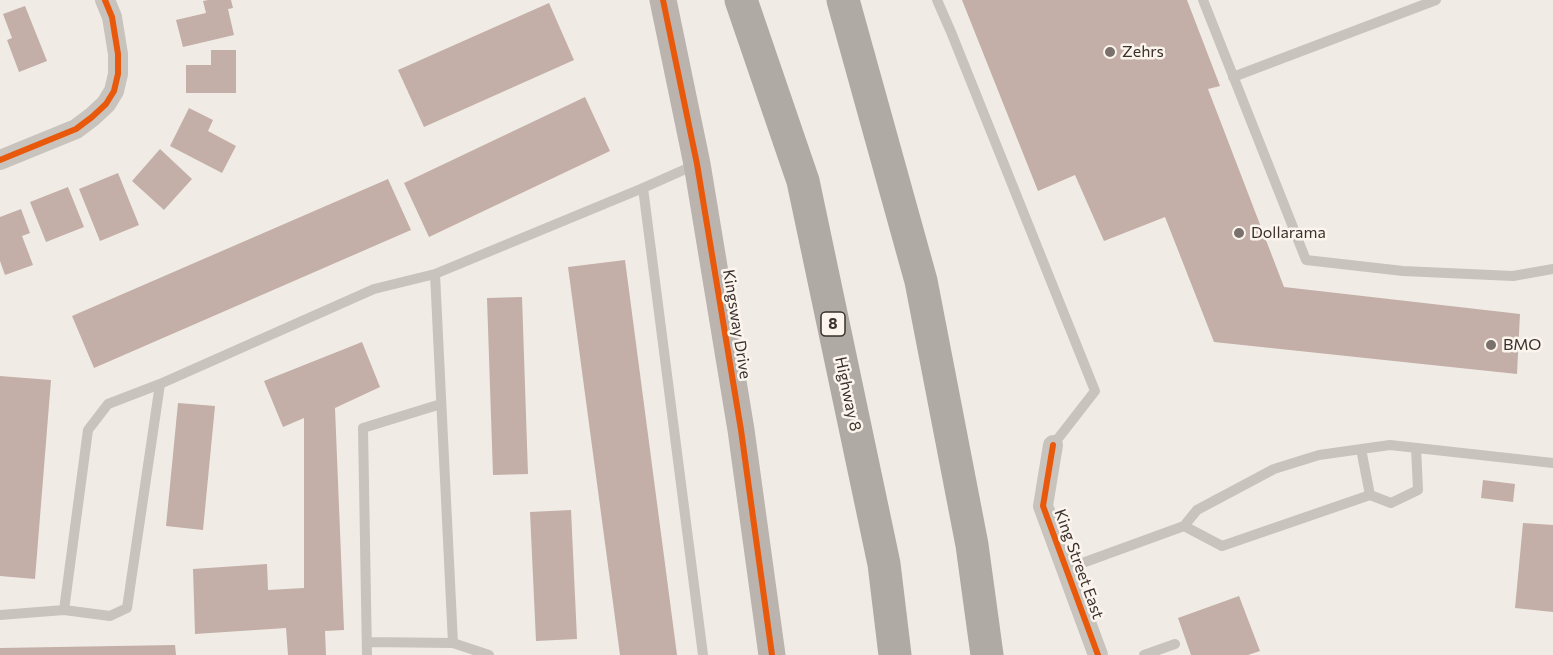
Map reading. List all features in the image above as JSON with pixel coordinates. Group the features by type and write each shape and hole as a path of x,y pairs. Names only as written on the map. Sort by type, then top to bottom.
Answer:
{"highway":[{"name":"Highway 8","path":"741,0 803,181 884,564 895,655"},
{"path":"843,0 921,281 972,545 987,655"}],"street":[{"path":"0,160 76,129 106,104 114,91 118,74 118,54 112,17 105,0"},
{"name":"Kingsway Drive","path":"663,0 697,164 741,430 772,655"},
{"name":"King Street East","path":"1053,445 1044,506 1098,655"}],"lane":[{"path":"937,0 1095,391 1053,445"},
{"path":"1203,0 1306,260 1403,271 1513,276 1553,269"},
{"path":"1233,77 1436,0"},
{"path":"64,610 88,430 108,404 160,384 374,289 435,274 697,164"},
{"path":"644,188 703,655"},
{"path":"435,274 453,643"},
{"path":"0,615 64,610 110,616 128,608 160,384"},
{"path":"367,655 363,428 441,404"},
{"path":"1066,569 1184,526 1197,510 1274,469 1319,455 1390,445 1553,463"},
{"path":"1184,526 1222,546 1370,495 1391,502 1418,490 1416,448"},
{"path":"1361,449 1370,495"},
{"path":"367,642 453,643 489,655"},
{"path":"412,642 413,655"},
{"path":"1144,655 1175,644"}],"building":[{"path":"231,0 233,8 228,9 234,35 183,47 176,20 206,13 203,1"},
{"path":"962,0 1187,0 1220,86 1208,89 1284,287 1520,314 1517,374 1214,342 1165,217 1104,241 1075,175 1038,191"},
{"path":"549,3 574,60 424,127 398,70"},
{"path":"25,6 47,61 19,72 7,40 12,38 3,14"},
{"path":"211,50 236,50 236,93 186,93 186,65 211,65"},
{"path":"585,97 610,151 429,237 404,183"},
{"path":"189,108 213,120 208,131 236,146 222,173 170,146"},
{"path":"160,149 192,179 164,210 132,181"},
{"path":"118,173 139,225 100,241 79,189"},
{"path":"388,179 411,230 94,368 72,316"},
{"path":"68,187 84,227 46,242 30,202"},
{"path":"21,209 30,233 22,236 33,265 5,275 0,261 0,217"},
{"path":"625,260 677,655 620,655 568,267"},
{"path":"522,297 528,474 493,475 487,298"},
{"path":"362,342 380,387 335,408 344,630 325,631 326,655 288,655 286,628 195,634 193,569 267,564 268,590 304,588 304,418 283,427 264,381"},
{"path":"0,376 51,380 35,579 0,576"},
{"path":"178,403 215,406 203,530 166,526"},
{"path":"1483,480 1515,484 1513,502 1481,498"},
{"path":"571,510 577,639 536,641 530,512"},
{"path":"1523,523 1553,525 1553,612 1515,608"},
{"path":"1239,596 1260,651 1248,655 1191,655 1178,618"},
{"path":"175,645 176,655 0,655 0,648"}],"cycle path":[{"path":"0,160 76,129 106,104 114,91 118,74 118,54 112,17 105,0"},
{"path":"663,0 697,164 741,430 772,655"},
{"path":"1053,445 1043,506 1098,655"}],"place":[{"name":"Zehrs","path":"1110,52"},
{"name":"Dollarama","path":"1239,233"},
{"name":"BMO","path":"1491,345"}]}
